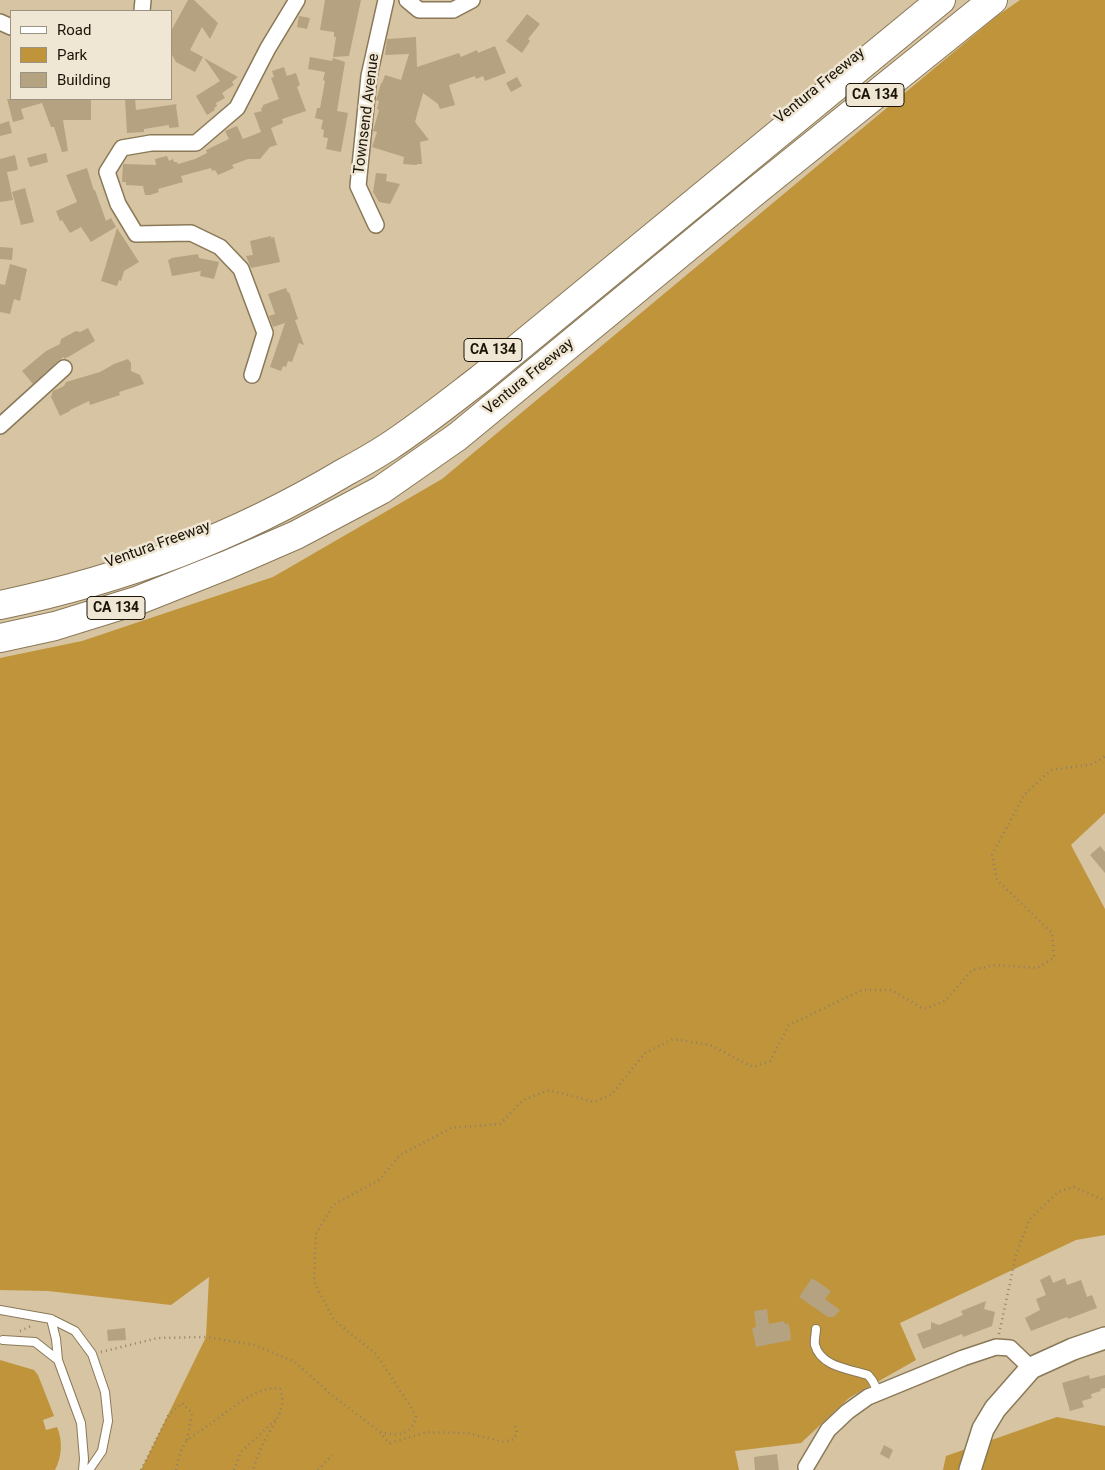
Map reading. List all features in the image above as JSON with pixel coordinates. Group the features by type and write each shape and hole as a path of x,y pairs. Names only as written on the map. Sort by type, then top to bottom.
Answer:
{"highway":[{"name":"Ventura Freeway","path":"0,591 27,587 123,560 210,526 293,485 358,448 431,400 924,0"},
{"path":"0,605 103,580 174,555 243,527 310,493 387,447 480,379 941,0"},
{"path":"757,190 783,155 971,0"},
{"name":"Ventura Freeway","path":"0,638 55,626 139,600 228,565 296,535 381,490 449,442 993,0"},
{"path":"0,626 30,620 118,596 208,563 228,565"}],"street":[{"path":"252,375 265,333 241,269 220,247 191,233 136,234 118,204 107,172 122,148 151,143 196,143 237,108 268,48 297,0"},
{"name":"Townsend Avenue","path":"376,226 358,186 369,76 386,0"},
{"path":"407,0 419,10 453,10 472,0"},
{"path":"0,426 64,368"},
{"path":"970,1470 982,1429 995,1409 1031,1368 1073,1349 1105,1338"},
{"path":"806,1469 828,1430 847,1412 868,1397 879,1392 996,1347 1010,1348 1031,1368"}],"lane":[{"path":"0,1310 51,1319 75,1331 92,1354 105,1392 108,1421 102,1451 89,1470"},
{"path":"51,1319 56,1339 58,1360 81,1423 84,1459 82,1470"},
{"path":"816,1329 815,1344 822,1357 834,1365 868,1375 879,1392"},
{"path":"3,1340 35,1342 58,1360"}],"path":[{"path":"380,1432 391,1435 408,1431 414,1426 416,1418 411,1407 376,1354 334,1320 314,1282 316,1234 333,1204 379,1180 400,1155 451,1128 500,1124 523,1100 549,1090 594,1102 611,1095 645,1053 673,1039 710,1045 753,1067 770,1060 789,1025 862,990 891,990 924,1009 945,1001 972,970 996,965 1037,968 1054,958 1052,933 997,880 992,855 1024,796 1051,770 1093,764 1105,756"},
{"path":"996,1347 1016,1255 1029,1220 1058,1192 1074,1187 1105,1201"},
{"path":"3,1340 51,1319"},
{"path":"92,1354 158,1338 206,1337 255,1345 295,1362 333,1396 380,1432 385,1440 390,1443 427,1432 467,1433 504,1442 514,1439 517,1432 515,1426"},
{"path":"176,1470 179,1455 187,1442 247,1397 274,1387 280,1389 283,1396 282,1408 252,1470"},
{"path":"142,1470 168,1416 182,1403 192,1413 187,1442"},
{"path":"234,1470 241,1452 278,1416"},
{"path":"318,1470 332,1455"}],"green space":[{"path":"1020,0 1105,0 1105,813 1071,845 1105,909 1105,1235 1076,1240 900,1323 916,1360 849,1398 801,1443 735,1451 739,1470 141,1470 206,1337 209,1277 171,1305 48,1291 0,1290 0,658 82,641 273,577 442,479 997,16"},
{"path":"0,1360 34,1370 38,1375 54,1416 43,1420 46,1430 57,1427 61,1443 55,1470 0,1470"},
{"path":"1057,1417 1105,1426 1105,1470 943,1470 946,1456"}],"building":[{"path":"188,0 194,0 218,23 210,39 202,27 190,50 203,57 195,72 176,62 172,55 172,29"},
{"path":"325,0 361,0 349,56 333,57 336,37 334,37 334,32 320,30"},
{"path":"527,14 540,24 528,39 530,41 522,53 506,41"},
{"path":"299,16 310,18 307,29 297,27"},
{"path":"416,37 417,67 459,53 461,57 477,50 478,53 495,46 506,73 485,81 483,76 476,79 475,76 449,85 455,105 440,109 438,104 423,93 415,122 429,140 420,142 422,164 417,165 403,164 404,157 372,147 377,132 373,131 379,110 377,109 379,101 376,100 381,83 385,75 401,80 409,54 385,55 387,39"},
{"path":"310,57 332,61 333,58 345,62 337,111 348,113 341,152 326,149 328,138 323,137 324,130 321,129 323,120 315,118 317,108 320,108 325,72 308,69"},
{"path":"204,58 238,77 232,82 234,85 222,93 225,98 216,103 215,110 207,115 196,96 220,81"},
{"path":"284,67 287,76 296,73 300,85 297,87 306,111 282,119 283,123 271,128 277,145 270,147 260,159 248,159 232,165 234,168 218,175 211,168 181,176 183,182 158,189 159,192 150,195 145,195 143,186 126,185 126,182 122,182 123,164 156,165 155,159 167,156 169,161 173,159 178,164 195,159 207,153 206,150 229,139 225,131 237,126 243,139 261,132 254,113 262,111 263,105 279,99 271,78 274,77 272,71"},
{"path":"517,77 522,86 511,92 506,83"},
{"path":"7,99 91,100 91,120 63,120 68,151 62,152 54,127 51,127 42,103 21,109 24,119 13,122"},
{"path":"125,100 135,100 136,110 177,104 179,127 169,128 169,125 144,129 144,132 127,133"},
{"path":"9,121 12,133 0,136 0,124"},
{"path":"46,153 48,162 30,167 27,158"},
{"path":"15,155 18,170 7,172 13,200 0,202 0,159"},
{"path":"87,168 106,221 111,218 116,227 91,242 81,227 70,233 62,220 60,221 56,211 77,202 66,175"},
{"path":"376,173 387,174 386,181 400,184 390,204 379,202 373,192"},
{"path":"25,188 34,222 21,225 12,192"},
{"path":"117,228 139,262 124,271 121,281 119,280 117,286 101,281"},
{"path":"271,236 271,238 274,237 280,262 251,268 246,256 253,255 250,241"},
{"path":"0,247 13,248 12,260 0,259"},
{"path":"198,254 199,258 219,262 214,279 200,276 201,271 172,276 168,260"},
{"path":"10,264 27,269 20,301 14,299 10,314 0,312 0,284 5,285"},
{"path":"286,288 298,319 295,320 304,345 299,343 292,362 288,361 286,367 283,366 281,371 270,367 285,323 273,327 269,316 275,314 268,294"},
{"path":"88,328 95,341 58,361 33,384 22,371 46,351 60,344 61,339 76,331 80,332"},
{"path":"128,359 131,363 131,371 140,375 144,384 119,392 120,395 90,405 89,401 60,416 51,397 53,391 64,386 66,382 100,372"},
{"path":"1100,846 1105,852 1105,873 1090,855"},
{"path":"1050,1275 1053,1283 1065,1278 1067,1285 1081,1280 1087,1297 1092,1295 1097,1308 1031,1331 1025,1318 1040,1310 1036,1299 1046,1295 1040,1280"},
{"path":"812,1278 831,1291 825,1299 840,1310 834,1317 828,1317 799,1297"},
{"path":"986,1301 984,1309 995,1312 992,1326 963,1337 962,1334 923,1349 917,1334 931,1329 931,1322 939,1325 963,1315 961,1311"},
{"path":"767,1309 769,1324 784,1321 785,1324 788,1323 791,1340 756,1347 752,1328 756,1327 754,1311"},
{"path":"125,1328 126,1340 108,1341 107,1330"},
{"path":"1089,1375 1090,1379 1105,1375 1105,1388 1091,1394 1092,1398 1082,1401 1084,1407 1070,1411 1062,1383"},
{"path":"884,1445 893,1450 889,1459 880,1454"},
{"path":"777,1454 779,1470 755,1470 754,1457"}]}
